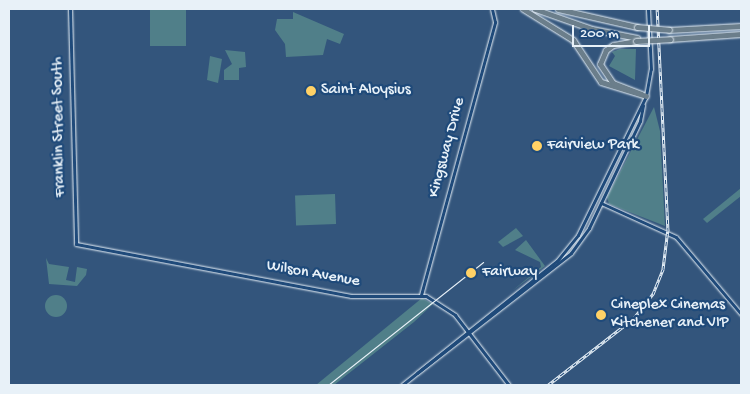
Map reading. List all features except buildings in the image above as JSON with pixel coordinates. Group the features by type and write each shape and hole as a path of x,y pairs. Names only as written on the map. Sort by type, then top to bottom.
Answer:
{"highway":[{"path":"522,9 573,40 601,82 646,96"},
{"path":"535,9 592,29 637,39 670,39 741,34"},
{"path":"558,9 638,28 669,30 741,26"},
{"path":"637,39 613,45 606,50 600,64 612,83 646,96"}],"street":[{"name":"Franklin Street South","path":"70,9 76,244"},
{"name":"Kingsway Drive","path":"421,294 495,22 492,9"},
{"path":"469,333 571,246 646,96 650,69 648,9"},
{"path":"402,385 565,260 601,203 640,121 643,104"},
{"path":"601,203 676,237 741,314"},
{"name":"Wilson Avenue","path":"76,244 351,296 421,294 448,308 509,385"}],"green space":[{"path":"150,9 186,9 186,46 150,46"},
{"path":"293,12 344,34 340,44 327,39 323,55 286,57 285,44 275,30 277,19 293,19"},
{"path":"620,49 636,49 635,80 609,66 615,56 612,52"},
{"path":"225,50 245,52 246,67 239,68 239,80 224,80 224,70 232,64"},
{"path":"210,56 222,59 218,83 207,80"},
{"path":"654,107 660,131 665,226 609,204 607,197"},
{"path":"741,188 741,196 707,223 703,219"},
{"path":"335,194 336,224 296,225 295,195"},
{"path":"516,228 523,236 503,247 498,242"},
{"path":"526,240 545,266 512,291 541,267 540,262 515,250"},
{"path":"46,258 49,264 69,267 66,280 75,282 77,267 87,269 86,275 77,286 49,284"},
{"path":"56,295 64,298 67,306 64,314 56,317 48,314 45,306 48,298"},
{"path":"422,298 433,304 414,322 334,385 316,385"}],"tram line":[{"path":"328,385 483,262"}],"railway":[{"path":"548,385 634,318 653,294 663,269 668,231 657,9"}],"place":[{"name":"Saint Aloysius","path":"311,91"},
{"name":"Fairview Park","path":"537,146"},
{"name":"Fairway","path":"471,273"},
{"name":"Cineplex Cinemas Kitchener and VIP","path":"601,315"}]}
